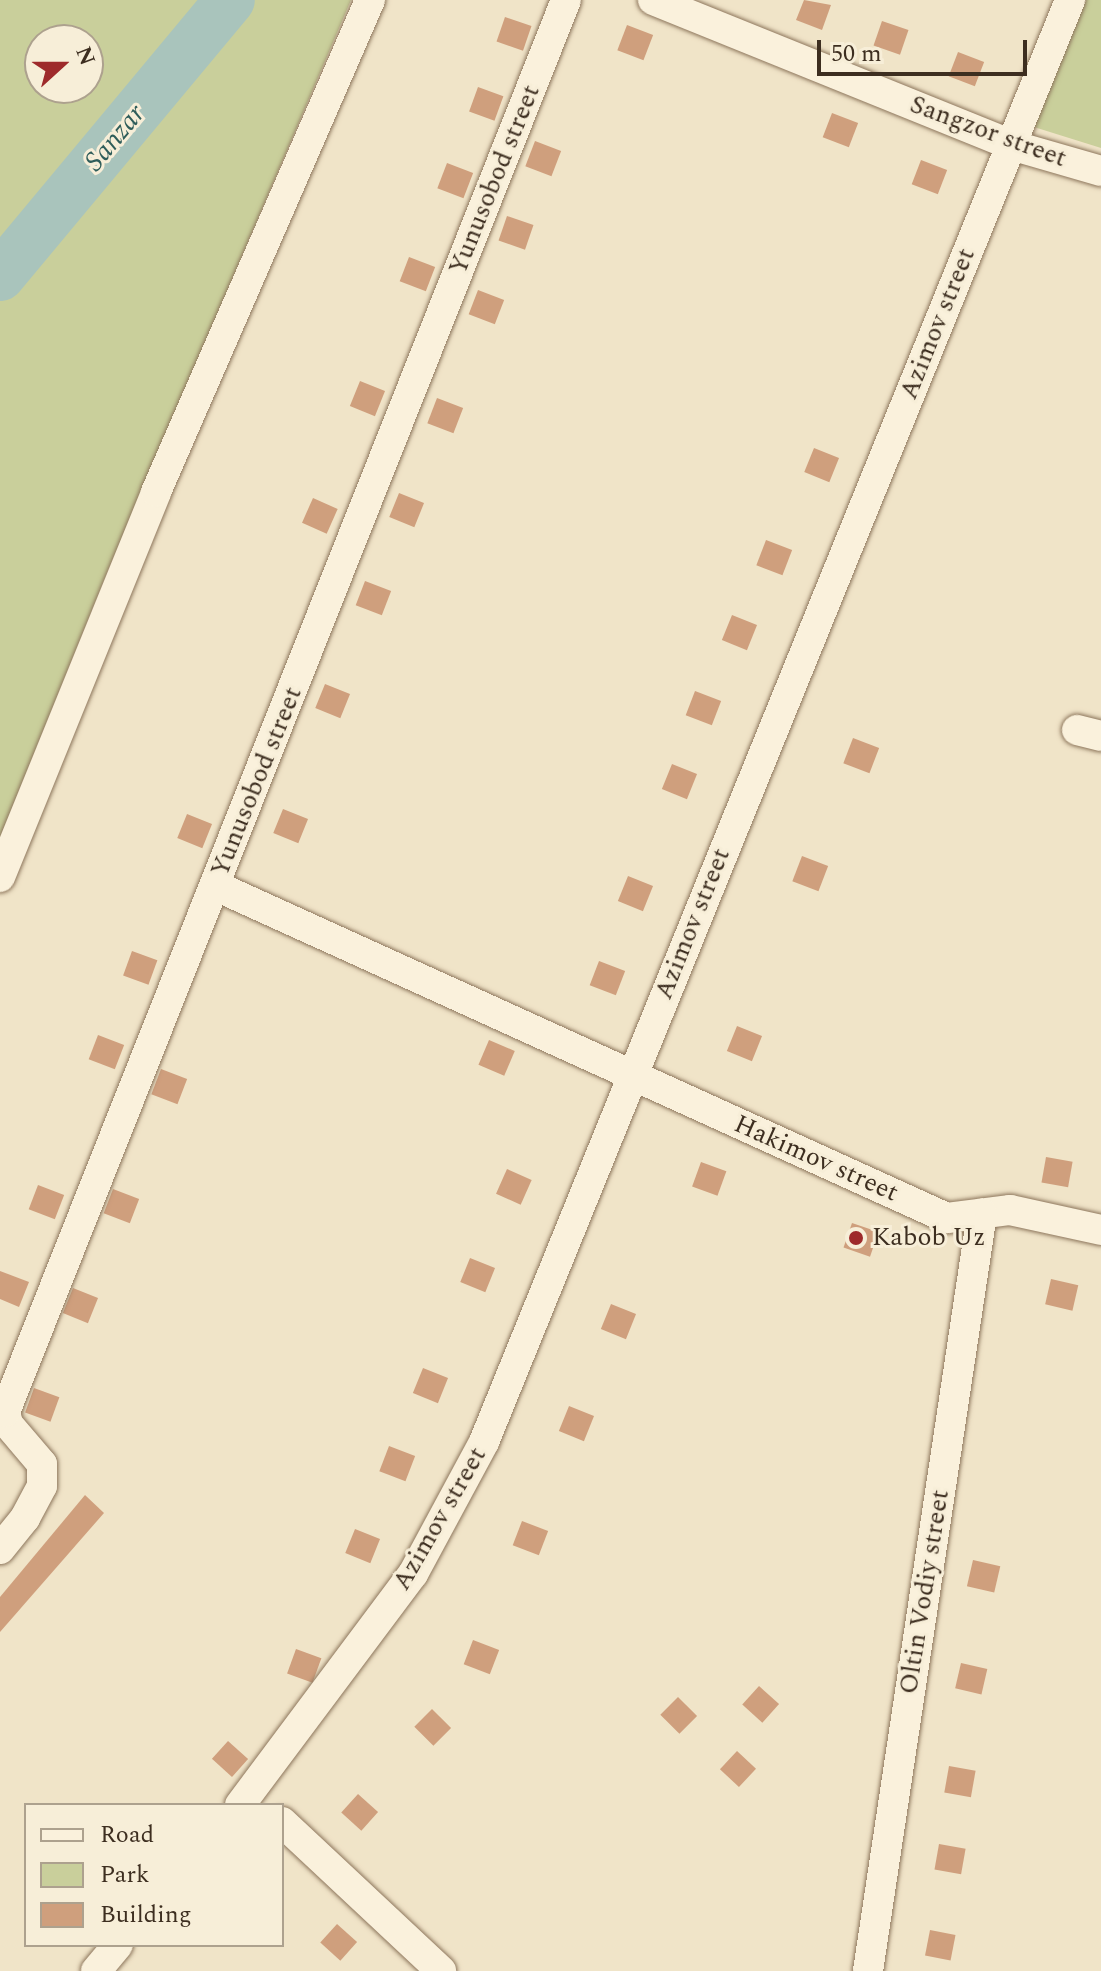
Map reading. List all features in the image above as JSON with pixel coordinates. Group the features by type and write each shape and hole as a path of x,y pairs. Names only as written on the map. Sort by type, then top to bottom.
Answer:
{"street":[{"path":"0,877 156,492 370,0"},
{"name":"Yunusobod street","path":"0,1549 25,1518 42,1486 42,1464 8,1424 5,1412 566,0"},
{"name":"Sangzor street","path":"653,0 1011,145 1101,171"},
{"name":"Azimov street","path":"251,1801 413,1574 484,1442 1070,0"},
{"name":"Hakimov street","path":"216,886 947,1218 1010,1210 1101,1230"},
{"name":"Oltin Vodiy street","path":"868,1971 982,1214"},
{"path":"284,1824 441,1971"},
{"path":"96,1971 116,1947"}],"green space":[{"path":"0,0 351,0 108,570 0,837"},
{"path":"1086,0 1101,0 1101,148 1034,127"}],"building":[{"path":"804,0 831,5 822,30 796,20"},
{"path":"505,17 531,26 523,51 497,42"},
{"path":"882,21 908,30 900,55 874,46"},
{"path":"627,25 653,35 643,60 617,50"},
{"path":"958,52 984,62 975,86 949,76"},
{"path":"478,87 503,96 494,121 469,111"},
{"path":"832,113 858,123 849,147 823,137"},
{"path":"535,141 561,151 551,176 525,166"},
{"path":"921,160 947,170 938,194 912,184"},
{"path":"447,163 473,173 463,198 437,188"},
{"path":"507,216 533,225 525,250 499,241"},
{"path":"409,257 435,267 426,291 400,281"},
{"path":"478,290 504,300 495,324 469,314"},
{"path":"360,381 385,391 375,416 350,406"},
{"path":"437,398 463,408 453,433 427,423"},
{"path":"814,448 839,458 829,482 804,472"},
{"path":"399,493 424,503 414,527 389,517"},
{"path":"313,498 338,509 327,534 302,523"},
{"path":"766,540 792,550 782,575 756,565"},
{"path":"365,581 391,591 382,615 356,605"},
{"path":"732,615 757,625 747,650 722,640"},
{"path":"325,684 350,694 340,718 315,708"},
{"path":"695,691 721,701 712,725 686,715"},
{"path":"853,738 879,748 869,773 843,763"},
{"path":"672,764 697,774 687,799 662,789"},
{"path":"283,809 308,819 298,843 273,833"},
{"path":"187,814 212,824 202,848 177,838"},
{"path":"802,856 828,866 818,891 792,881"},
{"path":"628,876 653,886 643,911 618,901"},
{"path":"132,951 157,960 148,985 123,975"},
{"path":"599,961 625,971 616,995 590,985"},
{"path":"737,1026 762,1036 752,1061 727,1051"},
{"path":"98,1035 124,1045 115,1069 89,1059"},
{"path":"489,1040 515,1051 504,1076 478,1065"},
{"path":"161,1069 187,1079 177,1104 151,1094"},
{"path":"1046,1157 1073,1162 1068,1187 1041,1183"},
{"path":"701,1162 726,1171 717,1196 692,1186"},
{"path":"507,1169 532,1180 521,1205 496,1194"},
{"path":"38,1185 64,1195 55,1219 29,1209"},
{"path":"113,1189 139,1199 130,1223 104,1213"},
{"path":"852,1223 878,1232 870,1257 844,1248"},
{"path":"470,1258 495,1268 485,1292 460,1282"},
{"path":"0,1271 29,1282 19,1307 0,1299"},
{"path":"1051,1279 1078,1285 1072,1311 1045,1304"},
{"path":"73,1288 98,1298 88,1323 63,1313"},
{"path":"611,1304 636,1314 626,1339 601,1329"},
{"path":"423,1368 448,1378 438,1403 413,1393"},
{"path":"34,1388 59,1397 50,1422 25,1412"},
{"path":"569,1406 594,1416 584,1441 559,1431"},
{"path":"389,1446 415,1456 405,1481 379,1471"},
{"path":"85,1495 104,1513 0,1632 0,1597"},
{"path":"522,1521 548,1531 539,1555 513,1545"},
{"path":"355,1529 380,1539 370,1563 345,1553"},
{"path":"973,1560 1000,1566 994,1593 967,1586"},
{"path":"473,1640 499,1650 490,1674 464,1664"},
{"path":"296,1649 321,1658 312,1683 287,1673"},
{"path":"961,1663 987,1669 981,1694 955,1688"},
{"path":"759,1686 779,1704 762,1723 742,1705"},
{"path":"678,1697 697,1716 679,1734 660,1715"},
{"path":"432,1709 451,1728 433,1746 414,1727"},
{"path":"228,1741 248,1759 232,1777 212,1759"},
{"path":"737,1751 756,1769 739,1787 720,1769"},
{"path":"949,1766 976,1771 971,1797 944,1793"},
{"path":"358,1794 378,1812 361,1831 341,1813"},
{"path":"939,1844 966,1849 961,1874 934,1870"},
{"path":"337,1924 357,1942 340,1961 320,1943"},
{"path":"930,1930 956,1935 951,1960 925,1956"}],"waterway":[{"name":"Sanzar","path":"0,276 230,0"}],"place":[{"name":"Kabob Uz","path":"856,1238"}]}
